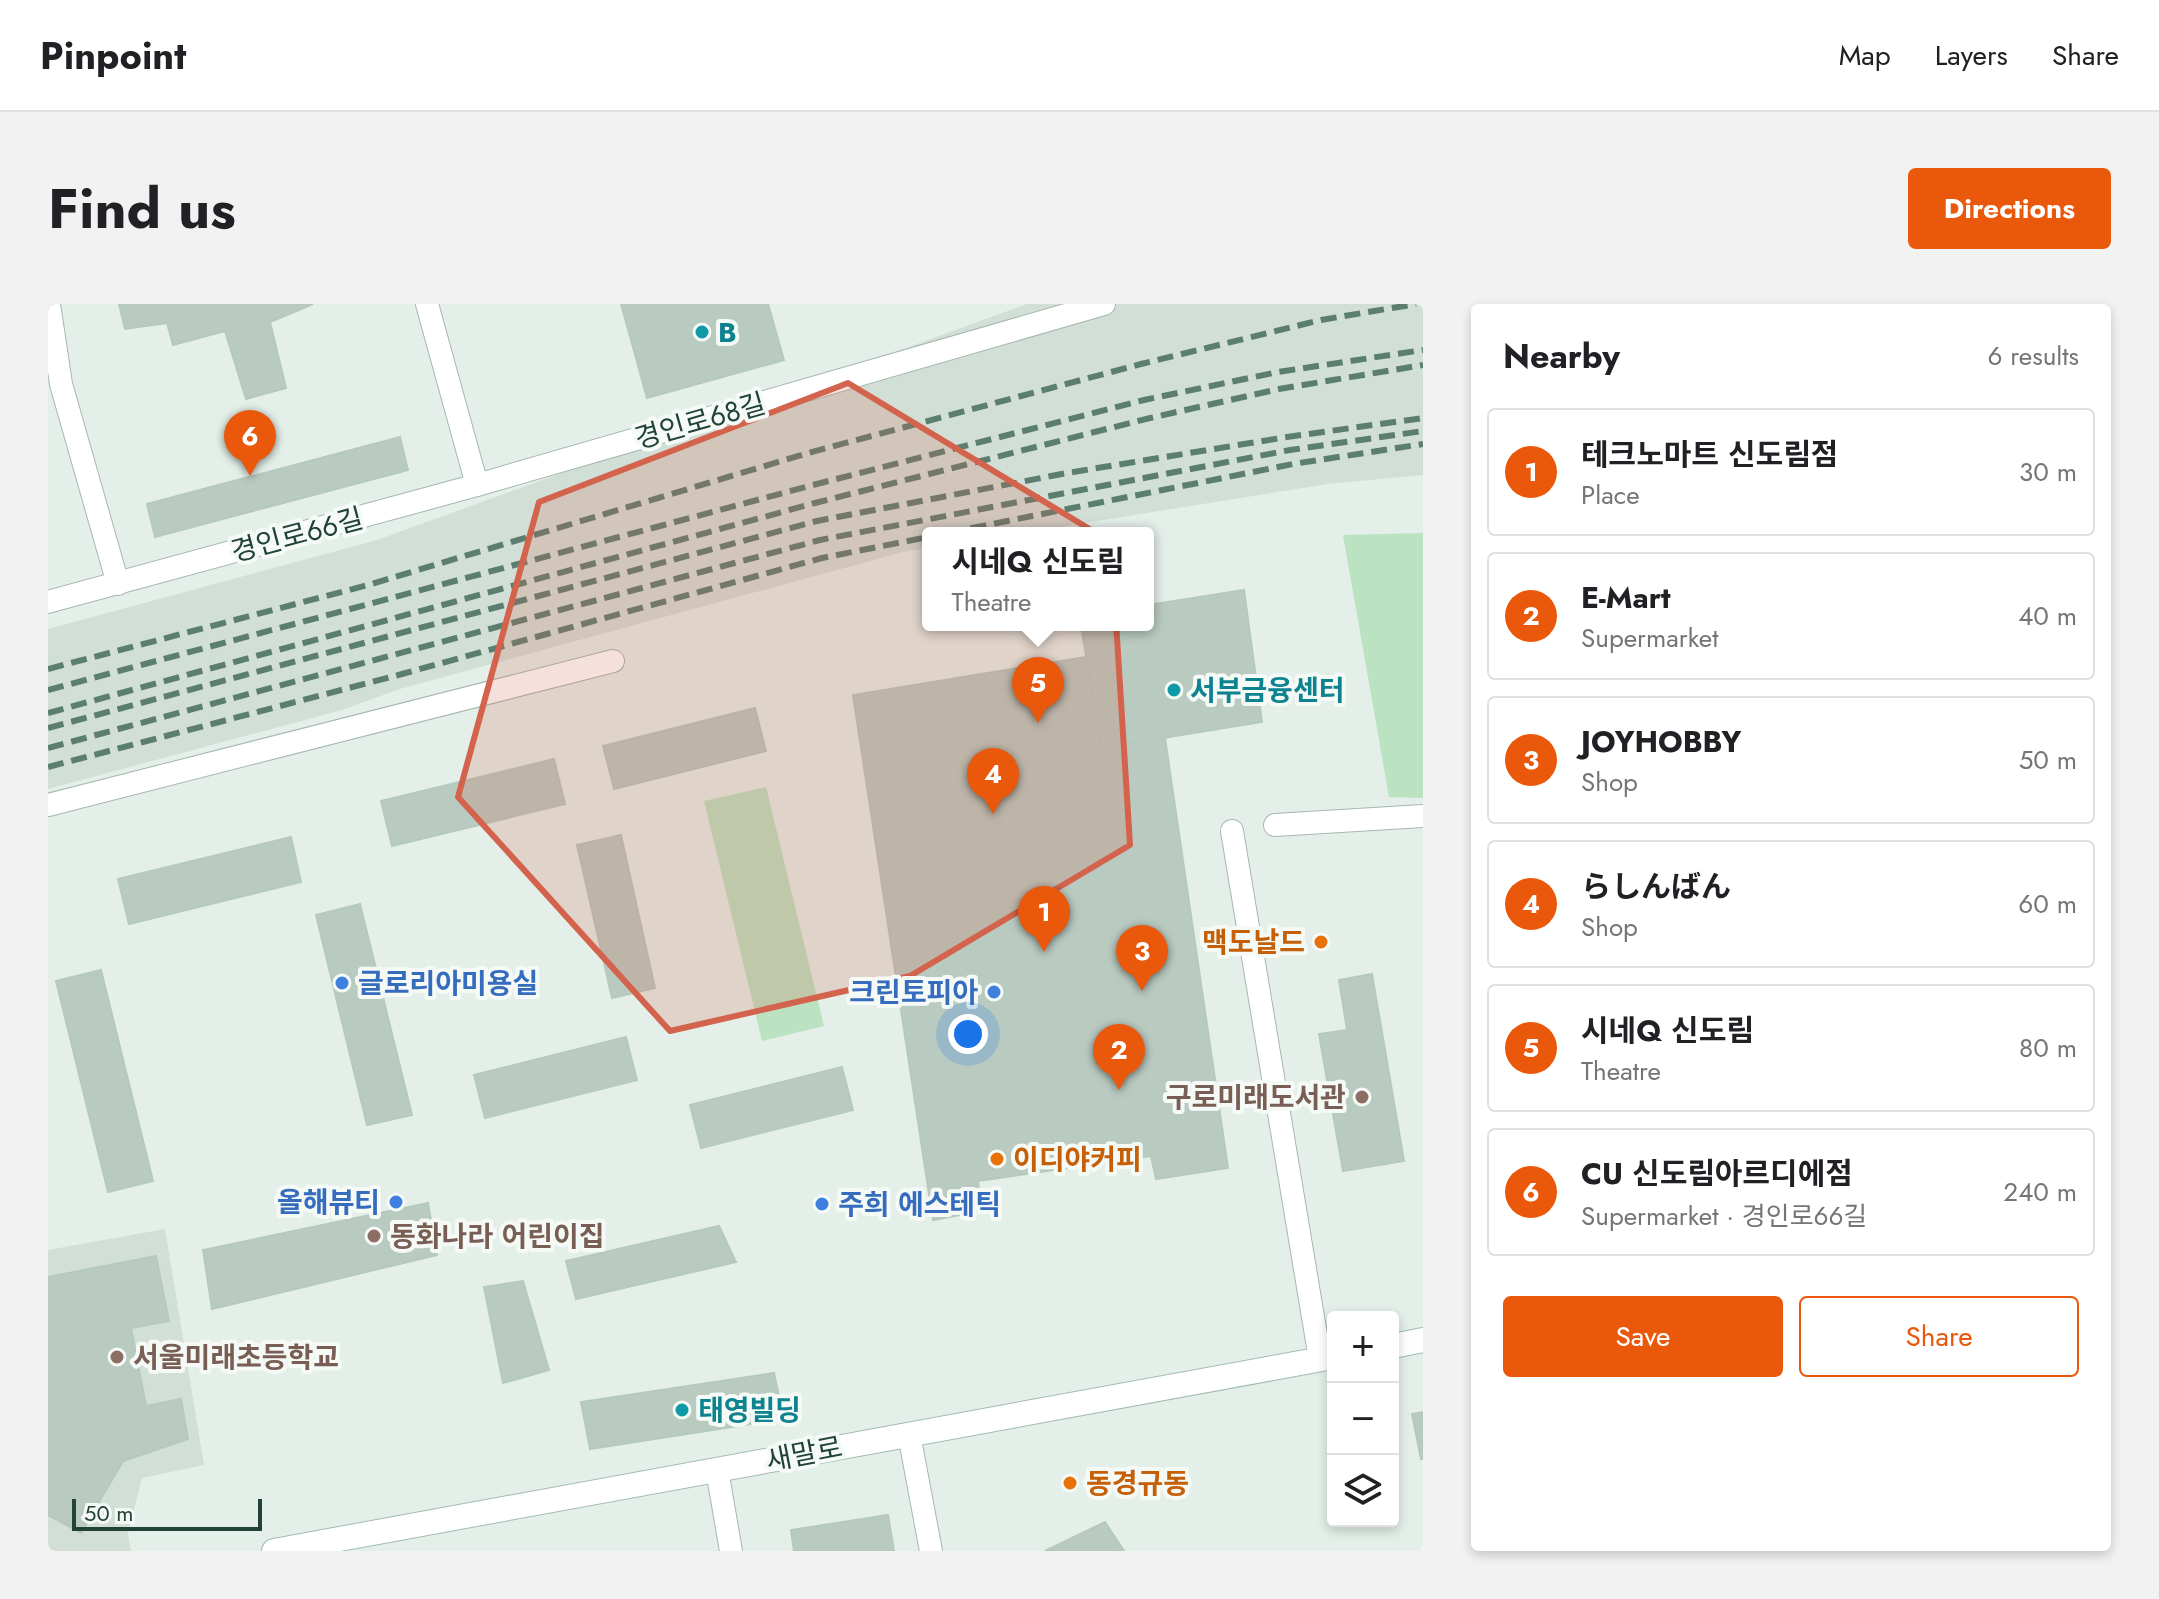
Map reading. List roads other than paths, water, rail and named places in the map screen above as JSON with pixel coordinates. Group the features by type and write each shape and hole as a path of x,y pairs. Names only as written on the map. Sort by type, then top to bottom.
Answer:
{"street":[{"path":"49,304 61,384 118,584"},
{"path":"427,304 477,485"},
{"name":"경인로68길","path":"477,485 1104,304"},
{"name":"경인로66길","path":"48,602 477,485"},
{"path":"48,805 613,661"},
{"path":"1275,825 1423,816"},
{"path":"1232,831 1327,1358"},
{"path":"1399,1345 1423,1340"},
{"name":"새말로","path":"274,1551 1327,1358"},
{"path":"909,1434 931,1551"},
{"path":"717,1470 731,1551"}],"railway":[{"path":"48,669 368,585 808,453 1141,364 1321,320 1416,304"},
{"path":"48,690 813,485 1144,400 1278,372 1423,350"},
{"path":"48,713 815,503 1150,418 1279,389 1423,365"},
{"path":"48,728 817,521 1067,473 1423,418"},
{"path":"48,748 820,540 1290,450 1423,431"},
{"path":"977,527 1293,464 1423,444"},
{"path":"48,767 402,674 822,558 922,538"}],"place":[{"name":"B","path":"702,332"},
{"name":"CU 신도림아르디에점","path":"250,476"},
{"name":"서부금융센터","path":"1174,690"},
{"name":"시네Q 신도림","path":"1038,723"},
{"name":"らしんばん","path":"993,814"},
{"name":"맥도날드","path":"1321,942"},
{"name":"테크노마트 신도림점","path":"1044,952"},
{"name":"글로리아미용실","path":"342,983"},
{"name":"JOYHOBBY","path":"1142,991"},
{"name":"크린토피아","path":"994,992"},
{"name":"E-Mart","path":"1119,1090"},
{"name":"구로미래도서관","path":"1362,1097"},
{"name":"이디야커피","path":"997,1159"},
{"name":"올해뷰티","path":"396,1202"},
{"name":"주희 에스테틱","path":"822,1204"},
{"name":"동화나라 어린이집","path":"374,1236"},
{"name":"서울미래초등학교","path":"117,1357"},
{"name":"태영빌딩","path":"682,1410"},
{"name":"동경규동","path":"1070,1483"}]}
